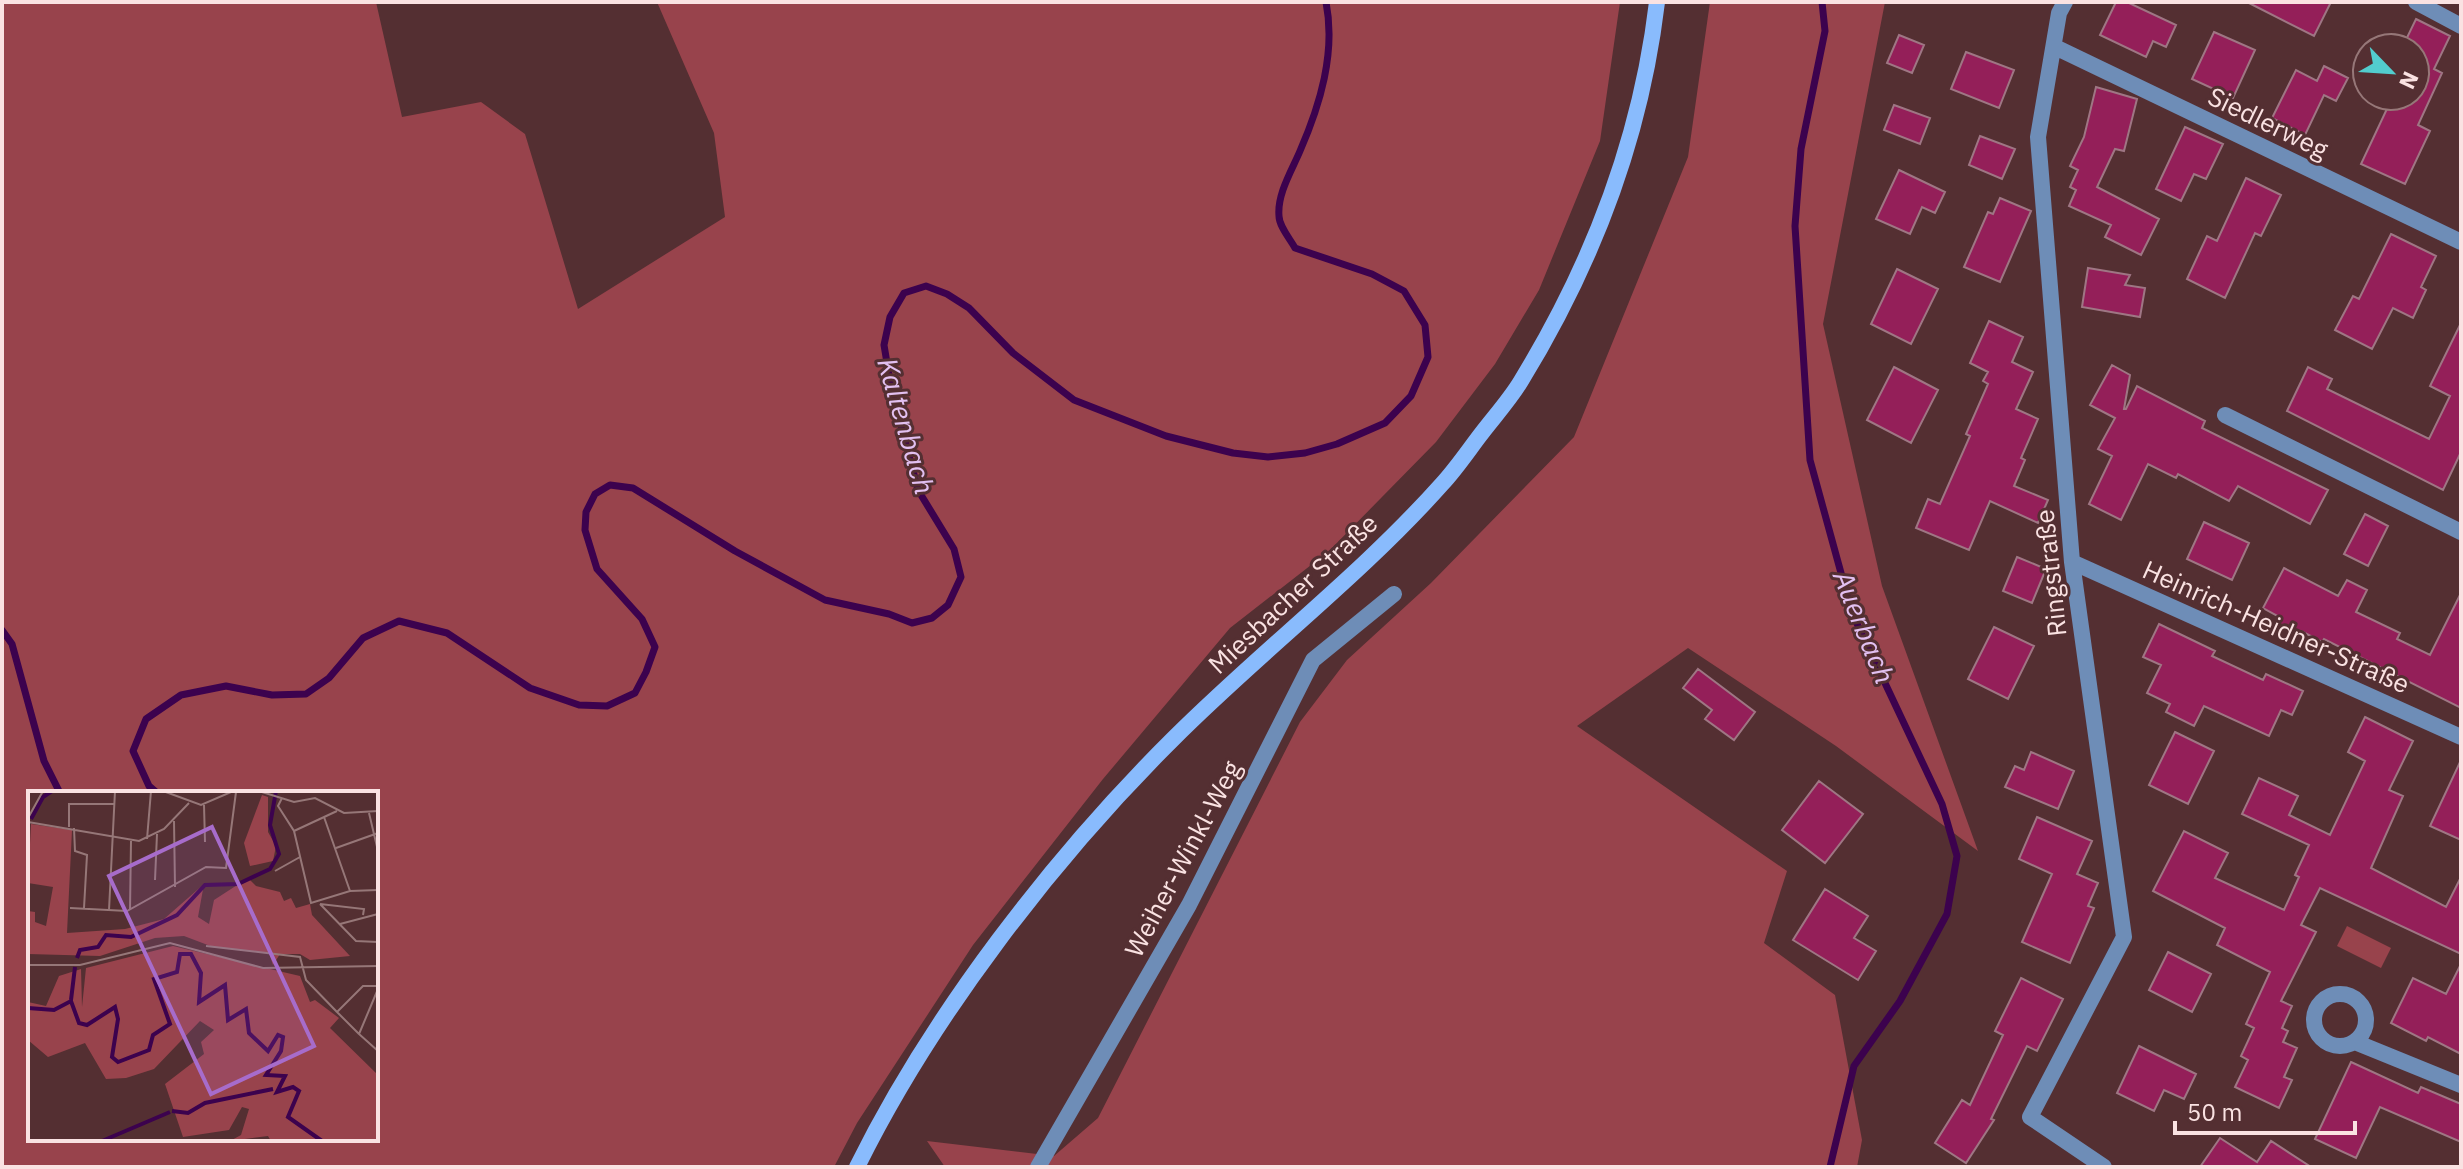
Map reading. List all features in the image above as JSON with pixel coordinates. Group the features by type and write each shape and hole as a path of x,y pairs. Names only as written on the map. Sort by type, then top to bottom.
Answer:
{"main road":[{"name":"Miesbacher Straße","path":"857,1167 937,1029 1011,924 1090,828 1173,739 1444,482 1520,383 1578,275 1613,193 1636,118 1653,42 1657,2"}],"street":[{"name":"Ringstraße","path":"2065,2 2059,13 2038,137 2072,562 2124,937 2030,1117 2104,1167"},
{"path":"2416,2 2461,26"},
{"name":"Siedlerweg","path":"2055,47 2461,242"},
{"path":"2225,415 2461,532"},
{"name":"Heinrich-Heidner-Straße","path":"2072,562 2461,737"},
{"name":"Weiher-Winkl-Weg","path":"1038,1167 1189,905 1313,660 1394,594"},
{"path":"2355,1042 2461,1085"}],"shaded area":[{"path":"2,2 376,2 402,117 481,102 525,134 578,309 725,217 714,133 657,2 1620,2 1600,141 1539,290 1495,364 1436,442 1329,551 1230,628 1103,779 973,945 857,1123 834,1167 2,1167"},
{"path":"1710,2 1885,2 1823,324 1882,586 1978,851 1836,746 1688,648 1577,726 1787,871 1764,943 1835,995 1862,1140 1857,1167 945,1167 927,1141 1054,1156 1098,1118 1300,722 1347,660 1431,583 1574,437 1688,157"},
{"path":"2347,926 2391,948 2381,968 2337,946"}],"building":[{"path":"2116,2 2127,2 2176,25 2166,47 2153,41 2146,57 2100,35"},
{"path":"2247,2 2331,2 2314,36"},
{"path":"2416,19 2450,36 2434,69 2442,73 2431,97 2431,32 2410,32"},
{"path":"2214,32 2255,50 2233,98 2192,79"},
{"path":"1899,35 1924,45 1912,73 1887,63"},
{"path":"1966,52 2014,70 1999,108 1951,89"},
{"path":"2324,66 2348,78 2336,101 2324,95 2305,135 2272,118 2296,70 2317,81"},
{"path":"2096,87 2137,99 2124,151 2115,149 2097,187 2159,219 2141,255 2105,237 2111,225 2069,206 2076,190 2070,187 2078,170 2070,166 2084,137"},
{"path":"1894,105 1930,118 1920,144 1884,130"},
{"path":"2385,112 2424,112 2418,125 2430,131 2405,184 2361,164"},
{"path":"2185,127 2223,144 2206,179 2194,174 2181,201 2156,189"},
{"path":"1980,136 2015,149 2002,179 1969,165"},
{"path":"1899,170 1945,192 1935,213 1922,207 1910,234 1876,219"},
{"path":"2246,178 2281,195 2261,236 2255,233 2225,298 2187,279 2207,236 2217,241"},
{"path":"2000,198 2031,211 2000,282 1964,267 1988,212 1993,214"},
{"path":"2391,234 2436,256 2421,287 2426,290 2413,318 2393,308 2372,349 2335,330 2353,296 2359,299"},
{"path":"2088,268 2130,275 2125,285 2145,288 2140,317 2082,307"},
{"path":"1897,269 1938,289 1911,344 1871,324"},
{"path":"1989,321 2023,337 2012,362 2033,372 2016,409 2038,419 2021,458 2025,460 2014,486 2048,500 2038,523 1990,501 1969,550 1916,528 1928,499 1940,504 1970,436 1966,434 1988,384 1983,381 1988,372 1970,363"},
{"path":"2461,323 2461,452 2443,490 2287,411 2308,367 2332,379 2327,389 2429,439 2450,396 2430,386"},
{"path":"2112,365 2130,375 2124,409 2137,386 2205,421 2202,428 2328,490 2310,524 2238,486 2229,501 2178,474 2176,478 2148,464 2121,520 2089,504 2112,456 2098,449 2115,418 2090,405"},
{"path":"1894,367 1938,390 1911,443 1867,420"},
{"path":"2365,514 2388,526 2368,566 2344,554"},
{"path":"2204,522 2249,543 2232,580 2187,559"},
{"path":"2017,557 2046,569 2032,603 2003,591"},
{"path":"2284,568 2338,596 2347,580 2367,590 2356,612 2400,633 2397,639 2430,655 2461,593 2461,708 2324,639 2322,642 2303,632 2301,637 2277,625 2281,618 2263,608"},
{"path":"2159,624 2215,651 2212,656 2263,680 2266,674 2303,691 2292,715 2281,710 2269,736 2204,706 2194,726 2166,712 2170,704 2147,693 2161,665 2143,657"},
{"path":"1994,627 2034,646 2008,699 1968,679"},
{"path":"1698,669 1755,712 1734,740 1705,719 1712,710 1683,688"},
{"path":"2365,717 2413,741 2389,790 2403,796 2371,868 2446,907 2461,877 2461,954 2320,888 2301,925 2316,932 2281,1001 2292,1006 2282,1028 2288,1031 2283,1042 2297,1048 2284,1077 2292,1080 2279,1108 2235,1087 2248,1060 2241,1056 2254,1028 2246,1024 2270,972 2217,945 2225,928 2153,891 2184,831 2228,853 2215,878 2284,910 2309,845 2242,814 2259,778 2298,796 2289,815 2330,835 2365,761 2348,752"},
{"path":"2175,732 2214,751 2188,804 2149,785"},
{"path":"2031,752 2074,771 2058,809 2005,787 2015,766 2024,770"},
{"path":"2461,760 2461,840 2430,826"},
{"path":"1819,781 1863,814 1825,863 1782,830"},
{"path":"2037,817 2092,841 2077,874 2098,883 2088,906 2094,908 2070,963 2022,942 2052,874 2019,859"},
{"path":"1825,889 1868,916 1854,938 1876,951 1858,980 1793,940"},
{"path":"2168,952 2211,974 2192,1012 2149,990"},
{"path":"2461,964 2461,1054 2391,1023 2413,978 2446,994"},
{"path":"2021,978 2063,999 2037,1051 2027,1046 1991,1119 1994,1120 1966,1163 1935,1143 1962,1100 1970,1105 2003,1035 1995,1031"},
{"path":"2139,1046 2196,1074 2184,1099 2164,1090 2154,1111 2117,1093"},
{"path":"2351,1062 2418,1093 2421,1087 2461,1104 2461,1142 2380,1107 2356,1158 2315,1139"},
{"path":"2220,1138 2257,1162 2271,1141 2311,1167 2200,1167"}],"waterway":[{"name":"Kaltenbach","path":"155,791 149,786 133,751 146,719 181,695 226,686 272,695 306,694 329,678 363,638 399,621 447,633 530,688 579,705 607,706 635,693 655,647 642,619 597,569 585,530 586,512 595,494 610,485 633,488 735,551 825,600 889,614 912,623 932,618 948,605 961,577 954,549 918,490 891,387 884,345 890,317 904,293 926,286 947,294 969,308 1013,353 1074,400 1166,436 1233,453 1268,457 1305,453 1337,444 1385,423 1411,396 1428,357 1425,325 1404,291 1372,274 1295,248 1279,220 1283,191 1320,97 1329,40 1326,2"},
{"name":"Auerbach","path":"1822,2 1825,31 1801,149 1795,226 1810,460 1852,613 1942,804 1957,856 1947,914 1900,1001 1854,1066 1830,1167"},
{"name":"Kaltenbach","path":"2,630 12,644 44,761 59,791"}]}
